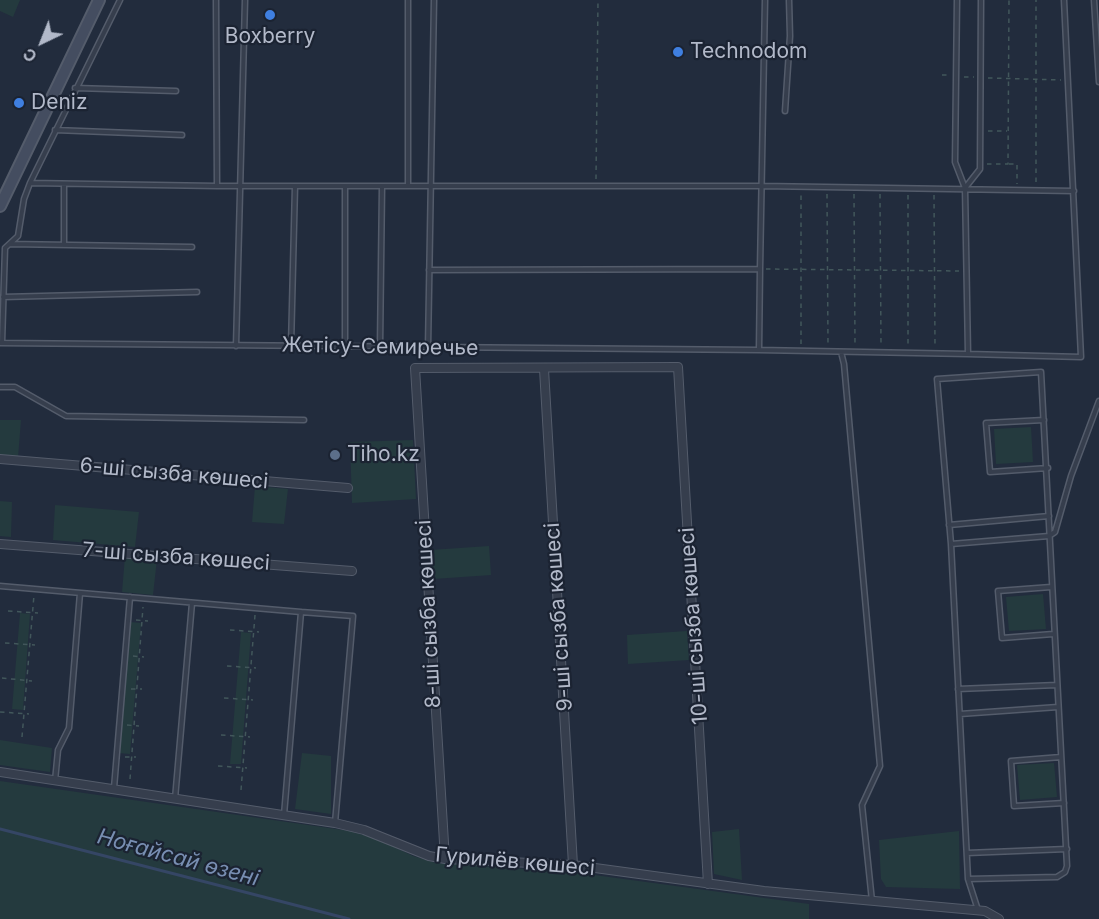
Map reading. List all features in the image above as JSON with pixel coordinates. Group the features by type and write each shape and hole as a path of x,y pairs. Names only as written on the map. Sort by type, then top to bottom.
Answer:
{"street":[{"path":"0,206 99,0"},
{"name":"10-ші сызба көшесі","path":"544,369 678,367 708,884"},
{"name":"8-ші сызба көшесі","path":"445,859 415,369 544,369"},
{"name":"9-ші сызба көшесі","path":"544,369 573,866"},
{"name":"6-ші сызба көшесі","path":"0,459 348,488"},
{"name":"7-ші сызба көшесі","path":"0,544 352,570"},
{"name":"Гурилёв көшесі","path":"0,772 335,823 364,830 429,856 445,859 573,866 708,884 978,910 985,911 999,919"}],"lane":[{"path":"1,343 5,248 18,236 24,199 30,183 120,0"},
{"path":"216,0 217,186"},
{"path":"236,346 242,185 245,0"},
{"path":"408,0 408,186"},
{"path":"428,348 434,0"},
{"path":"759,351 765,0"},
{"path":"785,111 790,36 789,0"},
{"path":"957,0 955,162 965,188 968,354"},
{"path":"965,188 980,169 981,0"},
{"path":"30,183 596,188 762,186 1074,191 1064,0"},
{"path":"1094,0 1099,82"},
{"path":"75,88 176,91"},
{"path":"55,130 182,135"},
{"path":"64,184 64,245"},
{"path":"291,346 295,186"},
{"path":"345,186 345,346"},
{"path":"380,347 382,186"},
{"name":"Жетісу-Семиречье","path":"1,343 828,351 1081,357 1074,191"},
{"path":"9,244 192,247"},
{"path":"429,270 760,269"},
{"path":"3,297 197,292"},
{"path":"841,352 844,364 880,766 862,805 872,901"},
{"path":"968,879 1057,877 1065,872 1067,849 1053,634 1048,537 1048,468 1041,372 937,379 951,544 968,879 978,910"},
{"path":"0,387 15,387 66,416 304,420"},
{"path":"951,544 1048,537 1059,527 1071,476 1099,401"},
{"path":"1045,420 986,423 990,472 1048,468"},
{"path":"949,525 1049,516"},
{"path":"0,586 353,616 335,823"},
{"path":"1051,587 998,591 1002,638 1053,634"},
{"path":"55,781 58,750 69,728 80,593"},
{"path":"114,790 130,597"},
{"path":"175,799 192,603"},
{"path":"284,815 301,612"},
{"path":"958,690 1057,685"},
{"path":"960,714 1058,707"},
{"path":"1061,757 1011,761 1014,806 1064,803"},
{"path":"967,853 1067,849"}],"path":[{"path":"596,188 598,0"},
{"path":"1008,164 1009,0"},
{"path":"1036,0 1036,190"},
{"path":"956,76 1068,80"},
{"path":"980,131 1008,131"},
{"path":"980,164 1017,165 1017,189"},
{"path":"801,187 801,351"},
{"path":"827,187 828,351"},
{"path":"854,187 855,352"},
{"path":"880,188 881,352"},
{"path":"908,188 908,353"},
{"path":"934,188 935,353"},
{"path":"760,269 966,271"},
{"path":"22,737 34,589"},
{"path":"130,779 144,599"},
{"path":"241,790 256,608"},
{"path":"8,611 38,613"},
{"path":"230,630 259,632"},
{"path":"5,643 35,645"},
{"path":"227,666 255,668"},
{"path":"2,678 32,681"},
{"path":"224,698 253,700"},
{"path":"0,712 29,714"},
{"path":"221,735 250,737"},
{"path":"218,766 247,768"}],"green space":[{"path":"0,0 20,0 13,17 0,11"},
{"path":"0,420 21,420 18,458 0,456"},
{"path":"1031,427 1033,462 996,464 994,429"},
{"path":"413,440 416,499 352,503 350,442"},
{"path":"255,486 288,489 284,524 252,522"},
{"path":"0,501 12,502 11,537 0,536"},
{"path":"55,505 139,512 135,547 53,540"},
{"path":"489,546 491,575 433,579 431,550"},
{"path":"125,556 157,559 153,595 122,592"},
{"path":"1043,594 1046,629 1009,631 1006,597"},
{"path":"20,613 30,614 23,710 12,709"},
{"path":"130,622 141,623 130,754 119,753"},
{"path":"687,631 689,660 628,664 627,635"},
{"path":"241,632 251,633 241,764 230,764"},
{"path":"0,740 52,748 50,772 0,765"},
{"path":"302,753 331,756 331,814 295,809"},
{"path":"1054,763 1057,797 1020,800 1017,765"},
{"path":"0,781 350,831 380,840 413,856 436,863 572,872 809,904 809,919 0,919"},
{"path":"739,829 742,880 714,874 712,832"},
{"path":"959,831 960,889 886,887 881,879 879,840"}],"waterway":[{"name":"Ноғайсай өзені","path":"0,829 349,919"}],"place":[{"name":"Boxberry","path":"270,15"},
{"name":"Technodom","path":"678,52"},
{"name":"Deniz","path":"19,103"},
{"name":"Tiho.kz","path":"335,455"}]}
